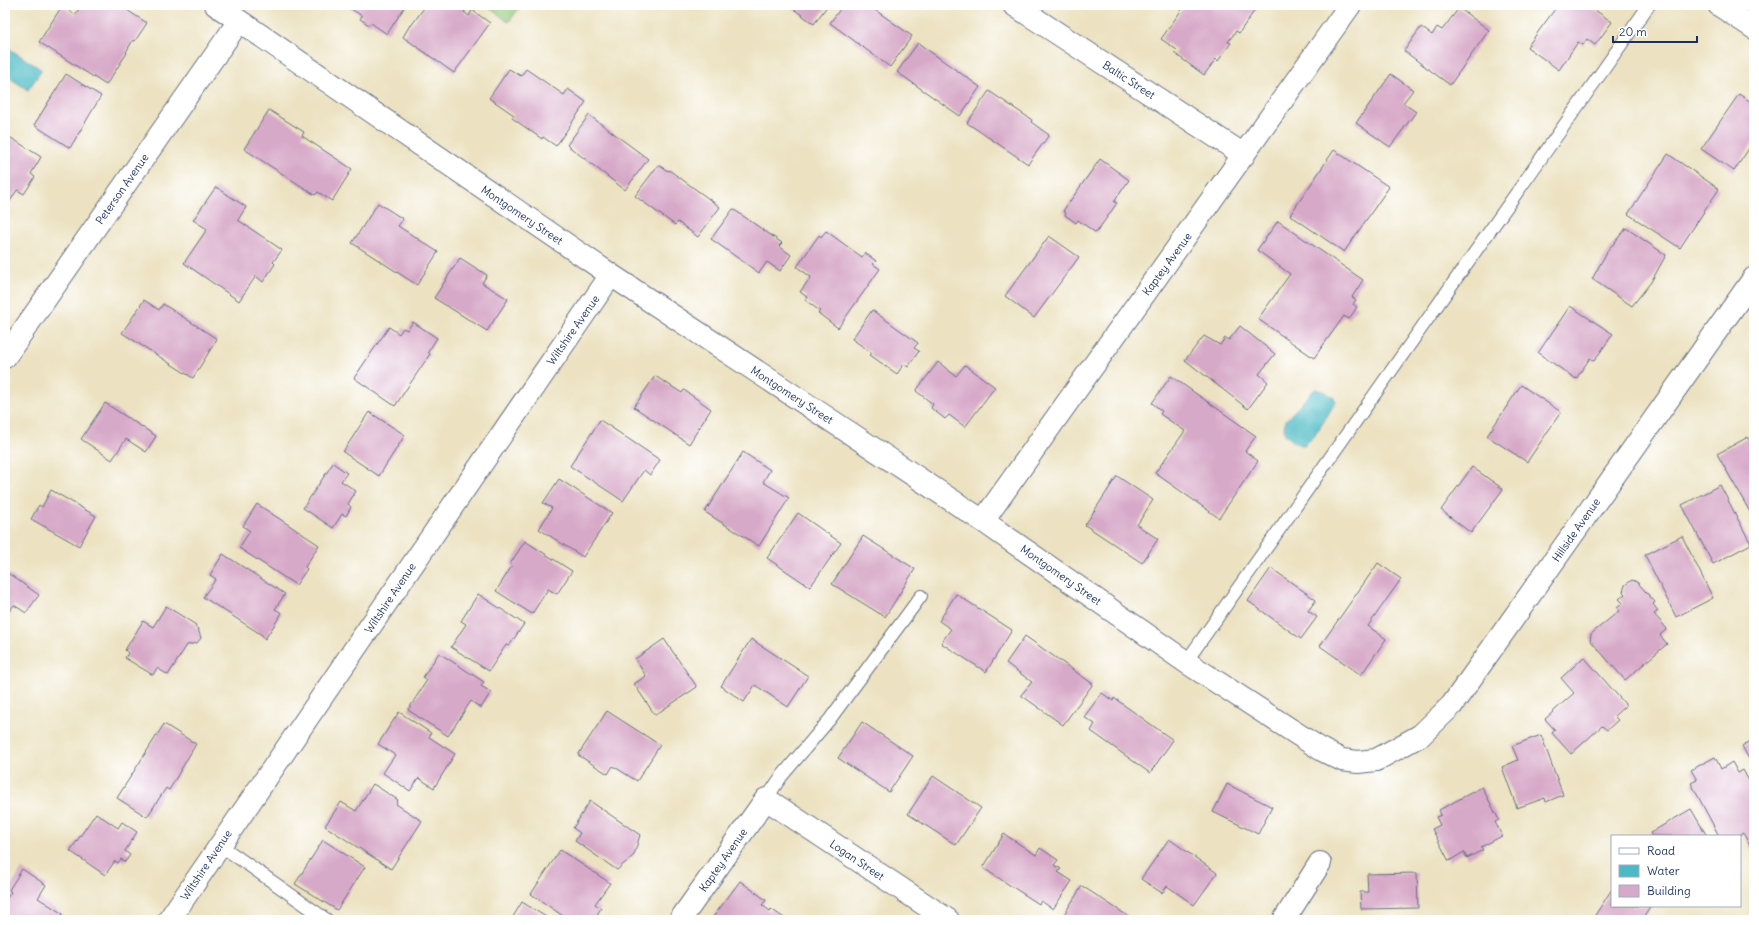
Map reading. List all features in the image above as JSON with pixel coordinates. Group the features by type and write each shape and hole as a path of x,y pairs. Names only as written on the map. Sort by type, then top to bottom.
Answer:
{"street":[{"name":"Montgomery Street","path":"216,5 611,275 983,521 1186,662 1322,750 1342,760 1358,762 1376,760"},
{"name":"Baltic Street","path":"1014,5 1244,156"},
{"name":"Kaptey Avenue","path":"983,521 1350,5"},
{"path":"1719,5 1754,28"},
{"name":"Peterson Avenue","path":"5,357 239,21"},
{"name":"Wiltshire Avenue","path":"169,920 611,275"},
{"name":"Hillside Avenue","path":"1376,760 1421,735 1452,705 1754,278"},
{"name":"Kaptey Avenue","path":"680,920 766,799"},
{"name":"Logan Street","path":"766,799 948,920"},
{"path":"1284,920 1320,863"}],"lane":[{"path":"1186,662 1650,5"},
{"path":"766,799 781,777 830,719 921,596"},
{"path":"220,845 327,920"}],"green space":[{"path":"485,5 521,5 509,22"}],"water":[{"path":"5,46 42,70 28,90 5,75"},
{"path":"1315,389 1330,395 1336,401 1321,426 1311,439 1307,443 1300,445 1285,434 1284,427 1286,420"}],"building":[{"path":"81,5 119,5 147,23 135,41 133,40 126,52 127,53 106,85 39,42 62,6 75,15"},
{"path":"345,5 406,5 387,34 371,23 369,25 360,19 362,16"},
{"path":"426,5 462,5 467,8 464,12 469,16 472,10 490,23 454,73 403,37 410,25 411,26"},
{"path":"788,5 828,5 814,24"},
{"path":"843,5 868,5 912,36 890,67 830,23"},
{"path":"1185,5 1254,5 1257,7 1239,33 1236,31 1228,42 1231,43 1218,61 1216,59 1204,75 1174,53 1177,50 1161,39"},
{"path":"1558,5 1588,5 1612,22 1595,45 1587,39 1583,45 1578,42 1559,70 1527,47"},
{"path":"1459,8 1489,30 1450,85 1404,51 1421,27 1432,35 1437,27 1442,30"},
{"path":"918,43 980,87 960,116 897,72"},
{"path":"509,69 521,76 526,69 564,95 568,89 586,102 556,146 543,137 542,139 512,118 514,115 489,98"},
{"path":"66,74 101,96 70,148 34,125"},
{"path":"1391,74 1413,90 1403,103 1416,112 1390,147 1356,123"},
{"path":"989,91 1032,120 1031,122 1049,135 1028,164 967,123"},
{"path":"1739,94 1754,104 1754,141 1734,171 1701,149"},
{"path":"269,110 304,132 302,136 352,169 332,201 318,192 315,195 244,149"},
{"path":"589,115 648,159 625,190 567,145"},
{"path":"5,134 41,157 31,174 35,177 24,194 17,190 9,203 5,200"},
{"path":"1334,150 1389,187 1344,252 1290,215"},
{"path":"1668,154 1719,189 1680,248 1628,214"},
{"path":"1100,159 1129,180 1114,202 1117,203 1096,233 1078,220 1076,223 1065,215 1066,213 1063,211"},
{"path":"658,165 668,171 669,170 720,207 698,237 678,222 675,225 635,196"},
{"path":"216,187 246,207 238,220 282,250 273,262 275,264 263,282 256,276 239,301 184,263 207,229 193,220"},
{"path":"378,203 403,219 398,226 438,252 417,285 352,243"},
{"path":"733,209 782,243 779,246 791,255 780,271 767,262 759,273 711,239"},
{"path":"1278,221 1363,280 1352,297 1356,300 1353,304 1357,307 1349,319 1344,316 1314,358 1258,319 1290,274 1257,250"},
{"path":"1626,228 1666,255 1651,282 1632,306 1592,279 1607,252"},
{"path":"826,231 862,257 865,253 876,261 873,264 880,269 838,328 818,313 820,311 805,300 807,297 800,292 811,277 797,267 819,235 821,237"},
{"path":"1049,236 1079,257 1034,318 1005,296"},
{"path":"460,258 487,275 482,283 508,299 487,331 434,298"},
{"path":"144,300 159,310 163,304 217,339 193,378 122,333"},
{"path":"1570,306 1613,334 1594,361 1590,358 1576,379 1538,353"},
{"path":"872,310 918,343 914,348 919,351 908,367 904,364 897,374 870,355 872,353 852,339"},
{"path":"413,322 437,338 428,352 430,354 395,406 354,378 389,327 399,334 403,328 407,330"},
{"path":"1240,326 1275,354 1259,374 1268,382 1248,409 1185,360 1204,336 1220,345 1225,338 1229,340"},
{"path":"938,362 956,376 965,365 995,387 965,427 949,415 945,419 931,408 933,404 916,391"},
{"path":"655,376 682,393 684,390 711,409 689,444 634,407"},
{"path":"1171,376 1256,436 1245,451 1258,461 1219,518 1155,473 1185,431 1160,414 1162,411 1152,403"},
{"path":"1521,385 1561,412 1527,462 1487,436"},
{"path":"105,403 156,436 146,452 126,439 112,460 81,439"},
{"path":"369,412 405,435 379,476 343,452"},
{"path":"600,420 660,460 650,475 644,470 623,501 570,466"},
{"path":"1748,437 1754,447 1754,519 1717,454"},
{"path":"743,452 770,470 763,482 789,498 759,546 705,512"},
{"path":"333,463 347,473 341,481 356,491 348,504 351,507 346,516 342,514 333,528 303,508"},
{"path":"1472,467 1503,489 1471,533 1441,510"},
{"path":"1117,476 1153,500 1137,525 1158,539 1142,563 1085,525"},
{"path":"559,479 612,513 583,557 539,529 552,508 543,503"},
{"path":"1720,485 1751,544 1713,564 1682,505"},
{"path":"51,490 96,516 79,546 31,519 39,505 42,507"},
{"path":"257,504 319,545 305,567 307,569 296,585 239,548 250,531 243,526"},
{"path":"798,513 841,543 810,587 767,558"},
{"path":"863,536 915,569 885,617 832,584"},
{"path":"1682,536 1713,598 1676,617 1645,555"},
{"path":"525,541 572,571 557,594 548,589 532,614 496,591 512,566 510,564"},
{"path":"223,554 285,594 275,609 282,613 265,639 262,635 203,597 216,579 210,575"},
{"path":"1378,563 1401,579 1368,626 1386,639 1361,675 1320,646"},
{"path":"1271,568 1316,600 1308,611 1317,617 1301,639 1248,601"},
{"path":"5,571 39,595 26,613 14,605 5,617"},
{"path":"1632,580 1637,582 1655,602 1653,604 1658,611 1654,614 1667,629 1660,635 1667,644 1625,680 1590,640 1591,634 1619,611 1617,608 1623,603 1619,599 1625,594 1623,592 1625,585"},
{"path":"478,594 524,624 509,646 506,645 489,671 451,647 466,624 461,621"},
{"path":"956,594 1012,630 986,672 941,643 951,629 939,621"},
{"path":"166,606 196,625 195,627 198,629 201,638 197,643 187,645 168,675 157,668 153,675 125,658 128,653 125,650 143,621 153,627"},
{"path":"1025,636 1093,684 1063,725 1021,695 1032,682 1006,663"},
{"path":"664,639 697,687 655,715 634,684 646,676 635,659"},
{"path":"751,639 808,676 788,707 755,685 744,702 721,686"},
{"path":"439,653 484,682 481,686 491,692 481,708 471,701 448,736 408,710 427,680 423,677"},
{"path":"1584,657 1626,705 1614,716 1618,720 1607,730 1602,726 1571,754 1552,733 1555,730 1545,719 1574,693 1561,678"},
{"path":"1102,693 1113,701 1114,698 1173,740 1150,773 1091,731 1095,724 1084,717"},
{"path":"607,711 660,745 637,781 613,766 608,774 578,755"},
{"path":"399,712 431,733 429,737 455,754 434,788 419,778 410,791 383,773 395,755 378,744"},
{"path":"862,722 913,756 889,792 838,758"},
{"path":"164,724 196,744 169,790 166,788 147,817 117,798"},
{"path":"1541,735 1563,795 1546,802 1545,798 1517,808 1502,767 1518,760 1512,746"},
{"path":"1754,739 1754,768 1742,746"},
{"path":"1715,757 1721,769 1732,762 1738,773 1743,770 1754,790 1754,853 1743,833 1739,835 1718,835 1691,783 1697,780 1691,770"},
{"path":"933,776 981,808 956,845 908,814"},
{"path":"373,784 398,800 396,804 422,821 391,869 325,826 341,802 356,811"},
{"path":"1227,784 1272,807 1258,834 1213,812"},
{"path":"1482,787 1499,820 1495,822 1502,836 1481,847 1483,850 1467,858 1464,852 1449,861 1432,829 1440,825 1436,817 1441,815 1439,810"},
{"path":"590,801 640,835 634,855 617,870 575,841 580,833 573,828"},
{"path":"1691,809 1706,835 1651,835 1650,833"},
{"path":"96,813 118,828 122,822 137,832 125,851 130,855 125,862 121,859 118,863 115,861 105,875 70,851"},
{"path":"1004,834 1036,855 1040,848 1058,860 1054,865 1061,869 1058,872 1072,881 1053,909 1041,901 1039,904 983,868"},
{"path":"1169,839 1217,873 1194,905 1167,886 1162,893 1141,879"},
{"path":"323,840 365,867 337,910 295,884"},
{"path":"560,850 610,883 595,904 601,908 594,920 569,920 531,894"},
{"path":"22,869 46,885 38,898 63,914 59,920 5,920 5,901 11,892 9,890"},
{"path":"1417,873 1418,908 1361,909 1360,892 1368,892 1367,874"},
{"path":"740,881 766,900 762,905 770,911 771,909 787,920 711,920"},
{"path":"1082,886 1134,920 1069,920 1063,916"},
{"path":"1611,891 1611,907 1650,907 1642,920 1592,920"},
{"path":"522,902 551,920 511,920"}]}
